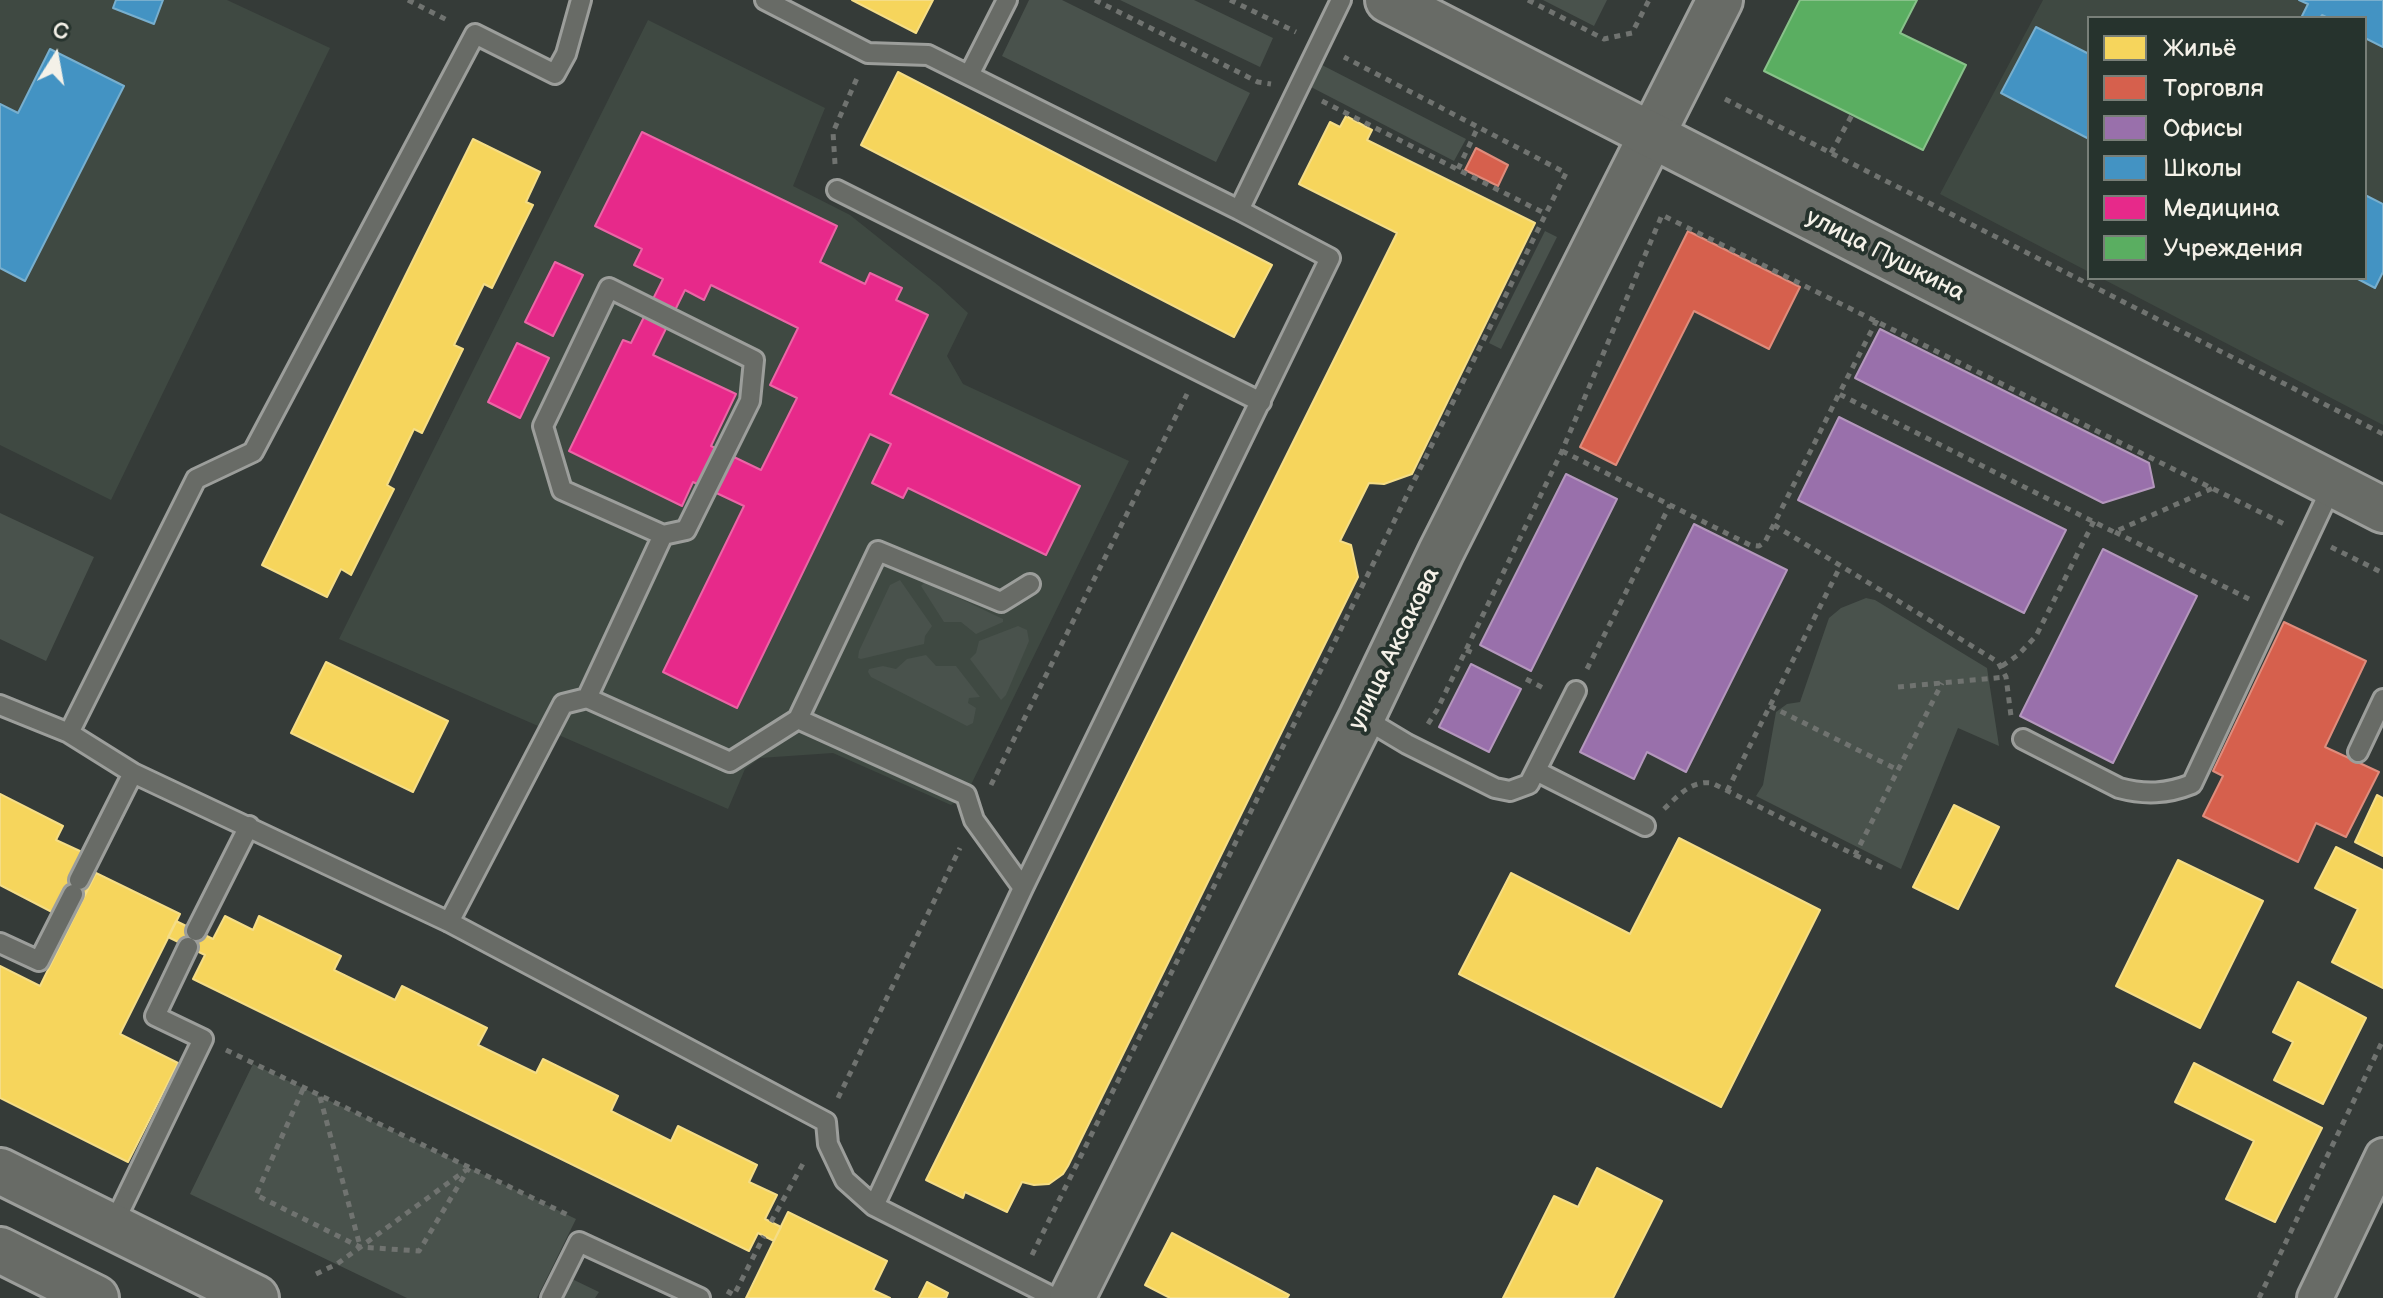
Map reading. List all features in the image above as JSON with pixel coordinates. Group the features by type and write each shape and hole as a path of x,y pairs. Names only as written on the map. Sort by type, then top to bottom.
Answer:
{"main road":[{"name":"улица Пушкина","path":"1388,0 2383,510"},
{"name":"улица Аксакова","path":"1072,1298 1441,552 1720,0"},
{"path":"0,1171 256,1298"},
{"path":"0,1250 96,1298"}],"street":[{"path":"2315,1298 2383,1156"}],"lane":[{"path":"69,733 196,479 253,452 475,34 555,74 566,54 581,0"},
{"path":"765,0 868,53 928,55 1330,258 1023,888 874,1206"},
{"path":"969,75 1007,0"},
{"path":"1239,210 1341,0"},
{"path":"837,190 1261,402"},
{"path":"609,288 754,360 750,401 709,489 686,530 663,535 562,490 543,426 609,288"},
{"path":"2023,739 2127,790 2164,792 2192,784 2333,484"},
{"path":"587,698 663,535"},
{"path":"449,922 563,704 587,698 730,762 798,719 878,551 1001,602 1030,584"},
{"path":"1362,717 1407,744 1495,788 1510,791 1529,784 1576,691"},
{"path":"2358,752 2383,699"},
{"path":"0,705 69,733 133,773 449,922 826,1122 828,1144 845,1180 874,1206 1055,1298"},
{"path":"798,719 966,795 974,820 1023,888"},
{"path":"1536,771 1645,826"},
{"path":"0,943 39,961 133,773"},
{"path":"112,1227 203,1039 155,1016 249,826"},
{"path":"551,1298 579,1242 700,1298"}],"path":[{"path":"408,0 475,34"},
{"path":"1095,0 1258,82 1297,88 1546,214"},
{"path":"1019,1281 1566,173 1230,0"},
{"path":"1528,0 1604,39 1632,33 1649,0"},
{"path":"837,190 833,132 868,53"},
{"path":"1725,99 2383,434"},
{"path":"1831,153 1852,115"},
{"path":"1458,169 1478,127"},
{"path":"1662,215 2383,573"},
{"path":"1562,451 1755,546 1765,542 1877,320"},
{"path":"771,1222 826,1122 1198,371"},
{"path":"1839,394 2273,611"},
{"path":"2114,532 2214,488"},
{"path":"1576,691 1670,505"},
{"path":"2002,666 2036,636 2094,521"},
{"path":"1774,525 1994,659 2002,666 2006,677 2014,729 2023,739"},
{"path":"1727,791 1840,567"},
{"path":"1466,650 1476,654"},
{"path":"1898,687 2006,677"},
{"path":"1855,855 1942,683"},
{"path":"1770,706 1898,770"},
{"path":"1645,826 1692,785 1707,782 1887,870"},
{"path":"203,1039 576,1219"},
{"path":"2259,1298 2383,1040"},
{"path":"303,1089 256,1195 360,1247 419,1251 469,1168"},
{"path":"320,1097 360,1247"},
{"path":"316,1274 337,1264 469,1168"},
{"path":"720,1288 734,1295 764,1236"}],"shaded area":[{"path":"0,0 227,0 330,48 111,500 0,445"},
{"path":"1029,0 1062,0 1250,93 1216,162 1002,56"},
{"path":"1120,0 1194,0 1273,38 1260,67"},
{"path":"1543,0 1607,0 1594,26"},
{"path":"2043,0 2383,0 2383,425 2105,280 2367,280 2367,16 2087,16 2087,271 1940,194"},
{"path":"648,20 825,108 793,186 850,215 968,313 947,356 963,384 1129,461 966,795 951,805 833,753 760,758 745,769 728,809 339,639"},
{"path":"1320,64 1466,139 1454,161 1309,86"},
{"path":"1545,231 1557,237 1501,349 1489,343"},
{"path":"0,513 94,557 46,661 0,639"},
{"path":"900,580 932,626 924,644 858,658 890,585"},
{"path":"925,582 1003,619 1003,622 976,634 961,622 944,622 921,586"},
{"path":"1866,598 1875,600 1987,668 1999,746 1958,728 1901,869 1756,796 1763,785 1776,712 1787,704 1800,702 1829,618 1841,608"},
{"path":"1018,626 1027,630 1029,641 1001,700 970,659 976,653 979,641"},
{"path":"926,655 936,666 956,666 980,697 969,698 968,703 976,708 973,723 967,726 871,677 868,672 869,669 883,666 896,669 907,659"},
{"path":"253,1064 576,1219 537,1298 407,1298 190,1194"},
{"path":"572,1279 599,1292 595,1298 562,1298"}],"building: Жильё":[{"path":"852,0 933,0 916,33"},
{"path":"898,72 1272,265 1234,337 861,145"},
{"path":"1346,116 1372,130 1367,140 1535,223 1412,474 1384,484 1369,483 1340,541 1351,545 1358,577 1068,1166 1049,1184 1022,1182 1007,1212 965,1192 963,1198 926,1180 1397,233 1299,184 1330,122 1340,127"},
{"path":"473,139 540,172 526,202 533,205 492,288 484,284 454,345 463,349 422,433 414,429 387,485 394,489 351,575 341,569 327,597 262,565"},
{"path":"326,662 448,721 413,792 291,733"},
{"path":"0,794 63,826 56,840 82,852 70,876 90,885 83,898 63,889 52,912 0,885"},
{"path":"2377,795 2383,798 2383,856 2355,842"},
{"path":"1954,805 1999,827 1958,909 1913,887"},
{"path":"1679,838 1820,910 1721,1107 1459,974 1511,873 1630,934"},
{"path":"2336,847 2383,870 2383,988 2332,962 2358,909 2315,888"},
{"path":"2178,860 2263,901 2200,1028 2116,986"},
{"path":"96,873 180,914 120,1034 178,1063 128,1162 0,1098 0,966 40,986"},
{"path":"225,916 253,930 259,916 341,956 334,970 395,1000 402,986 487,1028 478,1045 536,1073 543,1059 618,1096 611,1111 671,1141 678,1126 757,1165 749,1182 777,1195 765,1219 781,1227 774,1241 758,1233 749,1251 193,979 205,955 168,937 176,921 213,939"},
{"path":"2298,982 2366,1018 2323,1104 2274,1080 2293,1042 2273,1032"},
{"path":"2194,1063 2322,1128 2275,1222 2226,1199 2254,1141 2175,1102"},
{"path":"1597,1168 1662,1201 1613,1298 1503,1298 1554,1196 1578,1207"},
{"path":"788,1212 887,1261 873,1290 890,1298 746,1298"},
{"path":"1172,1233 1289,1295 1287,1298 1170,1298 1145,1285"},
{"path":"927,1282 948,1293 946,1298 919,1298"}],"building: Торговля":[{"path":"1476,148 1508,165 1498,186 1465,170"},
{"path":"1688,231 1800,287 1769,349 1694,311 1616,465 1580,447"},
{"path":"2284,622 2366,661 2325,747 2379,772 2346,837 2316,823 2298,862 2203,816 2223,776 2213,771"}],"building: Офисы":[{"path":"1880,329 2149,463 2154,487 2103,503 1855,378"},
{"path":"1839,417 2066,530 2024,613 1798,500"},
{"path":"1566,474 1617,499 1531,671 1480,645"},
{"path":"1694,524 1787,570 1686,772 1647,752 1634,779 1580,752"},
{"path":"2103,549 2197,596 2113,763 2020,716"},
{"path":"1471,664 1521,689 1489,752 1439,727"}],"building: Школы":[{"path":"116,0 163,0 154,24 113,8"},
{"path":"2299,0 2383,0 2383,47 2367,39 2367,16 2302,16 2308,4"},
{"path":"2036,27 2087,53 2087,138 2001,93"},
{"path":"50,49 124,86 25,281 0,268 0,104 18,113"},
{"path":"2367,196 2383,204 2383,272 2375,288 2360,280 2367,280"}],"building: Медицина":[{"path":"642,132 837,226 820,262 865,284 870,273 902,288 896,300 928,315 890,394 1080,486 1046,555 908,488 903,498 872,483 891,444 870,434 737,708 663,672 744,506 693,482 682,506 569,451 623,340 631,343 663,279 634,265 642,249 595,226","holes":["711,285 798,328 770,385 797,398 761,470 711,446 736,394 653,355 685,290 704,300"]},
{"path":"555,262 583,275 553,336 525,322"},
{"path":"517,343 549,358 520,418 488,402"}],"building: Учреждения":[{"path":"1800,0 1917,0 1900,33 1966,65 1923,150 1764,71"}]}
